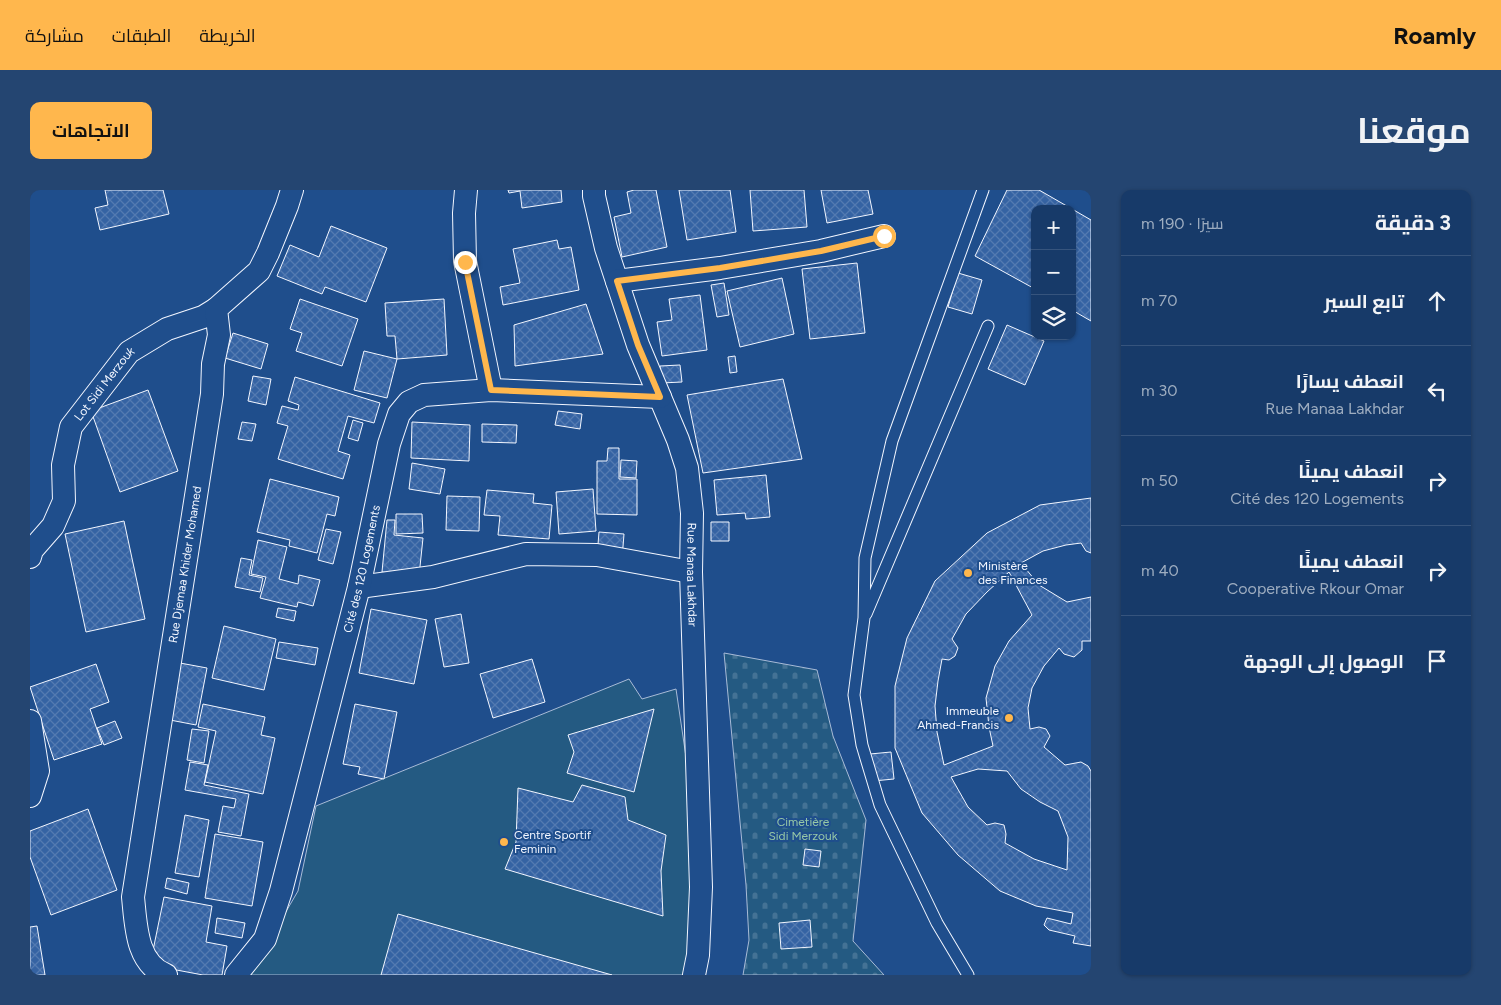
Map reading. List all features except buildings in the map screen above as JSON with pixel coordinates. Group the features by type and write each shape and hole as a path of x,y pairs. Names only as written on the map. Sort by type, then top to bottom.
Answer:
{"street":[{"path":"216,309 259,271 268,253 292,190"},
{"path":"466,190 464,213 465,262 491,390"},
{"name":"Rue Manaa Lakhdar","path":"594,190 606,248 638,345 678,440 687,468 692,513 691,572 701,887 698,955 694,975"},
{"path":"617,281 720,268 821,251 884,236"},
{"name":"Lot Sidi Merzouk","path":"30,557 32,550 53,526 64,501 63,465 71,427 129,352 167,329 203,317 216,309"},
{"name":"Rue Djemaa Khider Mohamed","path":"166,975 156,971 147,961 137,931 133,897 212,394 213,364 219,335 216,309"},
{"name":"Cité des 120 Logements","path":"236,975 266,939 281,891 359,587 389,444 399,414 409,402 424,396 491,390 660,397"},
{"path":"359,587 433,577 526,554 597,555 691,572"},
{"path":"30,722 38,771 30,796"}],"lane":[{"path":"968,975 938,923 880,804 862,745 854,695 864,618 864,558 892,441 983,190"},
{"path":"864,618 988,326"}],"green space":[{"name":"Cimetière Sidi Merzouk","path":"724,653 817,670 833,736 866,820 853,941 884,975 743,975 749,940 746,885"},
{"name":"Centre Sportif Feminin","path":"629,679 642,699 676,689 704,879 696,975 249,975 298,891 316,806"}],"place":[{"name":"Ministère des Finances","path":"968,573"},
{"name":"Immeuble Ahmed-Francis","path":"1009,718"},
{"name":"Centre Sportif Feminin","path":"504,842"}],"route":[{"path":"465,262 491,390 660,397 638,345 617,281 720,268 821,251 884,236"}]}
